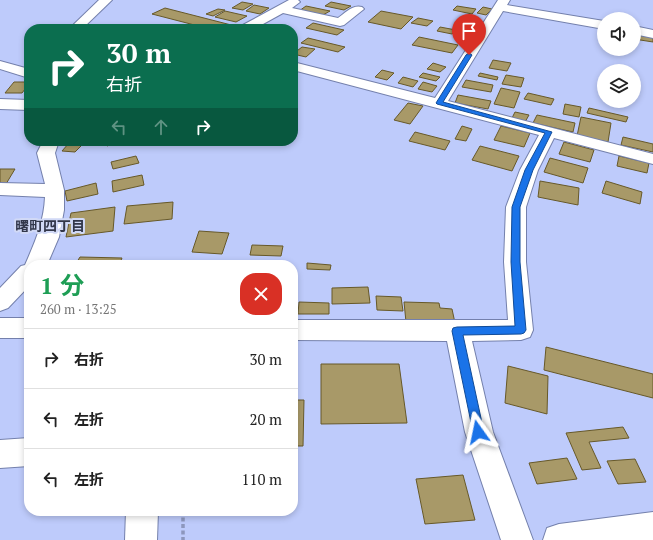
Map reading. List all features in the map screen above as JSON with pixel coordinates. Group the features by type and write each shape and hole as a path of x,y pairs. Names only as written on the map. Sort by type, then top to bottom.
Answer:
{"street":[{"path":"80,24 106,0"},
{"path":"253,24 298,0"},
{"path":"439,103 502,4 597,24"},
{"path":"586,22 591,8"},
{"path":"281,9 340,22 358,9"},
{"path":"641,31 653,34"},
{"path":"0,65 24,72"},
{"path":"298,67 653,159"},
{"path":"0,104 24,105"},
{"path":"298,330 521,330 515,262 516,207 529,170 548,132"},
{"path":"38,260 47,242 55,214 55,190 52,171 46,153 49,146"},
{"path":"0,189 55,190"},
{"path":"0,302 24,277"},
{"path":"0,328 24,328"},
{"path":"457,331 478,432 517,540"},
{"path":"0,454 24,452"},
{"path":"141,540 142,516"},
{"path":"559,540 653,528"}],"path":[{"path":"183,516 183,540"}],"building":[{"path":"242,2 253,4 243,10 232,8"},
{"path":"331,2 351,6 344,10 325,6"},
{"path":"254,5 269,8 260,14 246,11"},
{"path":"306,6 330,11 323,15 299,11"},
{"path":"457,6 476,9 472,14 453,10"},
{"path":"483,7 492,9 486,15 477,13"},
{"path":"165,8 227,24 191,24 152,14"},
{"path":"218,9 225,10 213,16 206,14"},
{"path":"225,11 247,16 236,22 215,17"},
{"path":"381,11 413,17 401,29 368,22"},
{"path":"418,18 433,21 427,26 411,23"},
{"path":"313,23 344,30 337,35 306,28"},
{"path":"440,27 456,30 452,34 437,31"},
{"path":"641,34 653,36 653,42 641,40"},
{"path":"419,37 458,45 452,53 412,45"},
{"path":"308,38 345,47 338,52 301,43"},
{"path":"302,47 315,49 306,57 298,55 298,50"},
{"path":"493,60 511,63 507,71 489,68"},
{"path":"433,63 446,67 440,72 427,69"},
{"path":"382,70 394,73 387,80 375,77"},
{"path":"423,73 440,77 436,81 419,77"},
{"path":"480,73 498,77 497,80 478,76"},
{"path":"506,75 524,78 521,87 502,84"},
{"path":"403,77 418,81 413,87 398,83"},
{"path":"466,80 493,85 491,92 462,87"},
{"path":"14,82 24,82 24,90 22,93 5,93"},
{"path":"423,82 437,86 432,92 418,89"},
{"path":"501,88 520,92 514,108 494,104"},
{"path":"528,93 554,99 551,105 524,99"},
{"path":"458,95 491,101 488,109 455,103"},
{"path":"408,103 423,106 410,124 394,120"},
{"path":"565,104 581,107 579,117 563,114"},
{"path":"589,108 628,117 626,122 587,113"},
{"path":"515,112 529,115 525,122 512,118"},
{"path":"537,115 575,123 573,132 533,123"},
{"path":"581,117 611,123 608,142 577,136"},
{"path":"462,126 472,129 466,141 455,139"},
{"path":"501,126 530,133 524,147 494,140"},
{"path":"415,132 450,141 445,150 409,141"},
{"path":"623,137 653,144 653,152 621,145"},
{"path":"564,142 594,150 590,162 559,154"},
{"path":"66,146 81,146 75,152 62,151"},
{"path":"480,146 519,156 512,171 472,160"},
{"path":"136,156 139,163 113,169 111,162"},
{"path":"619,156 649,163 647,173 617,166"},
{"path":"550,158 588,168 583,183 544,172"},
{"path":"0,169 15,169 6,184 0,184"},
{"path":"142,175 144,185 113,192 112,181"},
{"path":"540,181 579,188 578,205 538,197"},
{"path":"606,181 642,192 640,204 602,193"},
{"path":"96,183 98,194 67,201 65,191"},
{"path":"173,202 172,219 124,224 127,206"},
{"path":"115,207 113,231 66,237 71,213"},
{"path":"199,231 229,233 222,254 192,252"},
{"path":"252,245 283,246 281,256 250,255"},
{"path":"80,257 122,258 121,260 78,260"},
{"path":"307,263 331,265 330,270 307,269"},
{"path":"368,287 370,303 332,304 332,288"},
{"path":"376,296 401,297 403,311 377,310"},
{"path":"299,302 329,303 329,314 298,314"},
{"path":"404,302 439,303 440,308 452,309 455,323 406,322"},
{"path":"546,347 653,374 653,398 544,370"},
{"path":"321,364 399,364 407,423 321,424"},
{"path":"508,366 548,376 547,414 505,403"},
{"path":"298,400 304,400 303,446 298,446"},
{"path":"623,427 629,438 589,442 601,468 582,470 566,433"},
{"path":"567,458 577,479 537,484 529,463"},
{"path":"635,459 646,482 618,484 607,461"},
{"path":"463,475 475,520 425,524 416,479"}],"district":[{"name":"曙町四丁目","path":"50,225"}],"route":[{"path":"469,55 439,103 548,132 529,170 516,207 515,262 521,330 457,331 478,432"}]}
